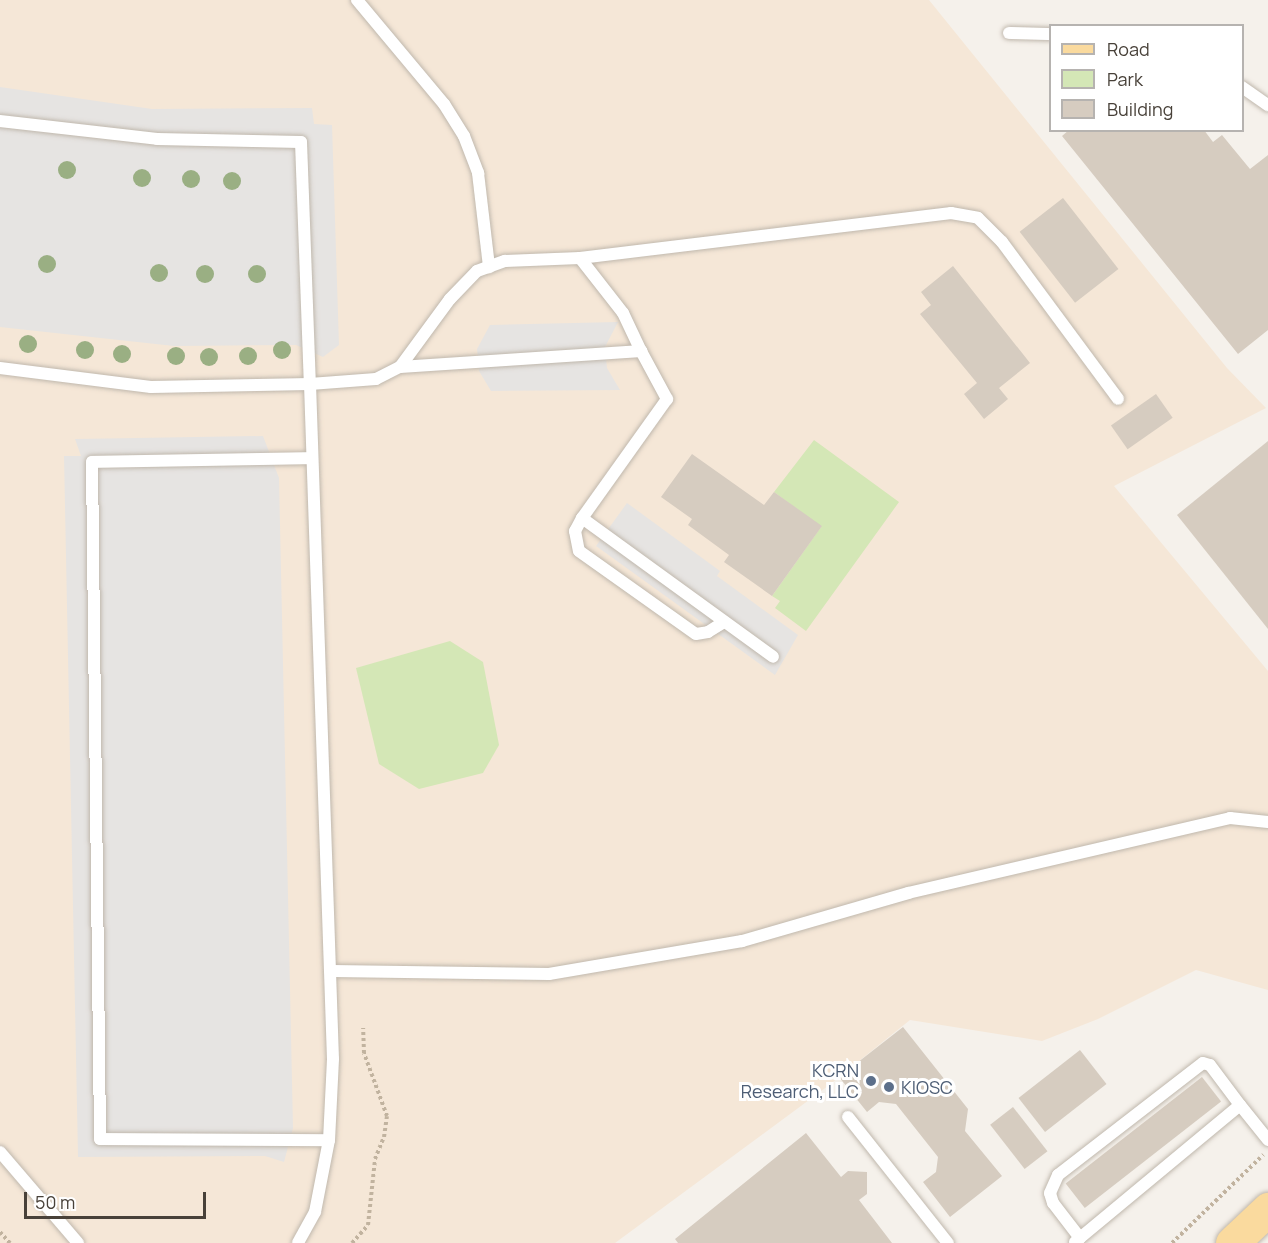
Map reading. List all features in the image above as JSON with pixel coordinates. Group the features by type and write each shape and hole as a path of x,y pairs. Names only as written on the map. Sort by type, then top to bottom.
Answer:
{"main road":[{"path":"1232,1243 1268,1209"}],"lane":[{"path":"357,0 437,95 464,136 478,174 489,267"},
{"path":"1009,33 1049,33"},
{"path":"1244,88 1268,105"},
{"path":"0,121 157,139 301,142 332,971 333,1059 329,1140 315,1212 298,1243"},
{"path":"400,367 450,299 477,271 505,261 580,258 951,213 978,218 1002,242 1118,399"},
{"path":"580,258 623,313 640,351 667,399 582,518 574,541 588,558 696,634 708,632 724,622"},
{"path":"0,368 152,387 310,384 376,379 400,367 640,351"},
{"path":"312,458 92,462 100,1139 329,1140"},
{"path":"582,518 773,657"},
{"path":"332,971 549,974 742,941 908,893 1230,818 1268,822"},
{"path":"1240,1105 1077,1241 1053,1203 1050,1193 1058,1175 1203,1063 1210,1065 1268,1140"},
{"path":"848,1117 948,1243"},
{"path":"0,1152 12,1162 78,1243"}],"path":[{"path":"352,1243 368,1225 375,1159 384,1137 387,1116 364,1053 363,1028"},
{"path":"1173,1243 1268,1150"},
{"path":"0,1232 10,1243"}],"shaded area":[{"path":"0,0 929,0 1227,368 1266,408 1114,486 1268,671 1268,990 1196,970 1098,1019 1042,1041 910,1020 828,1086 615,1243 0,1243"},
{"path":"0,87 152,109 312,108 314,124 332,125 339,345 323,357 296,345 174,346 0,327"},
{"path":"618,322 605,347 607,368 620,390 491,391 479,371 477,349 490,325"},
{"path":"263,436 279,478 293,1128 284,1162 265,1156 78,1157 64,456 81,456 75,439"},
{"path":"627,503 720,571 717,576 798,635 775,675 596,546"}],"green space":[{"path":"814,440 899,502 806,631 775,608 780,601 772,596 821,527 774,492"},
{"path":"450,641 483,662 499,745 483,773 419,789 379,764 356,668"}],"building":[{"path":"1067,132 1206,132 1213,142 1222,135 1250,169 1268,155 1268,330 1238,354 1062,136"},
{"path":"1063,198 1118,269 1075,303 1020,232"},
{"path":"953,266 1030,363 999,388 1008,399 984,419 964,394 977,383 920,314 931,305 921,292"},
{"path":"1156,394 1173,418 1128,449 1111,426"},
{"path":"1268,441 1268,629 1177,515"},
{"path":"692,454 764,505 774,492 822,526 772,596 724,562 729,555 688,525 692,519 661,497"},
{"path":"903,1027 968,1109 965,1131 1002,1176 950,1217 923,1182 936,1172 938,1157 896,1104 879,1102 867,1112 839,1077"},
{"path":"1080,1050 1106,1084 1045,1132 1019,1098"},
{"path":"1202,1077 1221,1101 1085,1208 1066,1184"},
{"path":"1013,1107 1047,1151 1025,1169 990,1125"},
{"path":"806,1133 841,1177 848,1171 867,1172 867,1194 859,1200 892,1243 678,1243 675,1239"}],"place":[{"name":"KCRN Research, LLC","path":"871,1081"},
{"name":"KIOSC","path":"889,1087"}]}
